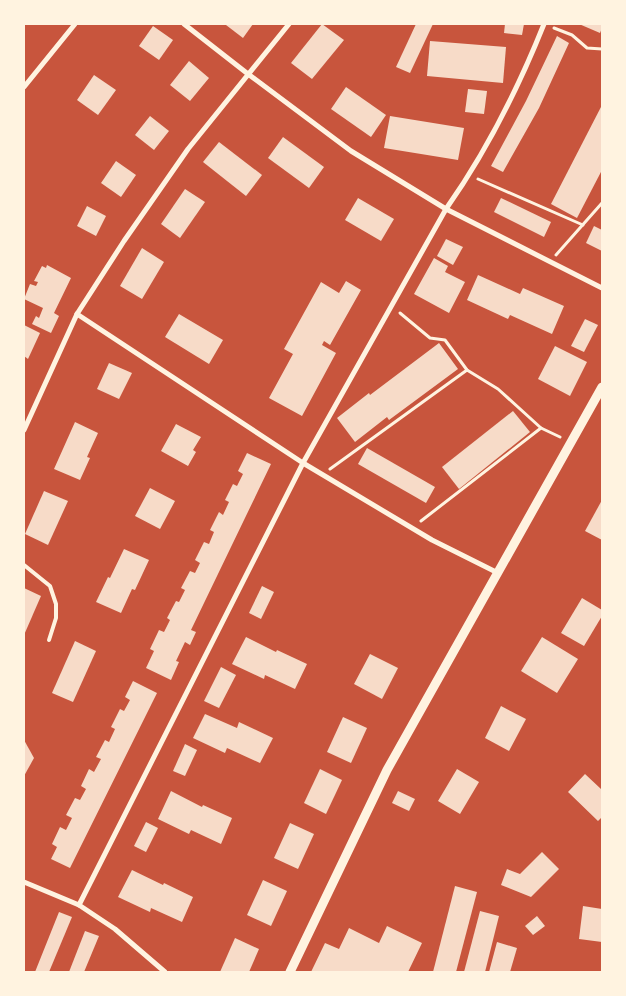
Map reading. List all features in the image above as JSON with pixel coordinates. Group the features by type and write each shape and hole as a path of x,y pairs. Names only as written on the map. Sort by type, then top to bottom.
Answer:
{"street":[{"path":"24,87 75,24"},
{"path":"184,24 351,151 446,210 602,288"},
{"path":"24,430 77,314 124,240 188,149 289,24"},
{"path":"79,905 303,463 446,210 470,175 524,74 544,24"},
{"path":"77,314 303,463 432,540 498,573"},
{"path":"290,972 387,770 602,388"},
{"path":"24,882 79,905 115,929 165,972"}],"lane":[{"path":"24,565 50,586 56,604 56,618 49,640"}],"path":[{"path":"544,24 572,35 588,48 602,49"},
{"path":"470,175 583,225"},
{"path":"550,263 602,203"},
{"path":"391,306 430,338 444,340 467,370 498,389 541,428 572,442"},
{"path":"322,474 467,370"},
{"path":"412,528 541,428"}],"building":[{"path":"227,24 253,24 243,38"},
{"path":"322,24 344,40 312,79 291,63"},
{"path":"416,24 433,24 410,73 396,67"},
{"path":"505,24 524,24 522,35 504,33"},
{"path":"579,24 602,24 602,28 600,33"},
{"path":"153,26 173,40 159,60 139,46"},
{"path":"557,36 569,43 539,108 503,172 491,166 526,101"},
{"path":"430,41 506,47 503,83 427,76"},
{"path":"189,61 209,78 190,101 170,85"},
{"path":"94,75 116,90 98,115 77,100"},
{"path":"346,87 386,115 371,137 331,109"},
{"path":"468,89 487,91 484,114 465,112"},
{"path":"602,105 602,170 577,218 551,204"},
{"path":"150,116 169,131 154,150 135,135"},
{"path":"390,116 464,128 458,160 384,148"},
{"path":"283,137 324,167 309,188 268,158"},
{"path":"219,142 262,175 246,196 203,162"},
{"path":"116,161 136,175 121,197 101,183"},
{"path":"185,189 205,202 180,238 161,224"},
{"path":"358,198 394,219 381,241 345,220"},
{"path":"501,198 551,222 544,237 494,212"},
{"path":"87,206 106,216 96,236 77,226"},
{"path":"594,226 602,230 602,251 586,243"},
{"path":"446,239 463,247 453,265 437,256"},
{"path":"142,248 164,262 142,299 120,286"},
{"path":"434,258 448,266 445,272 465,282 449,313 414,294"},
{"path":"47,265 71,278 54,313 59,316 51,333 32,324 36,316 39,318 43,308 24,299 30,284 36,286 38,282 34,281 42,266 46,268"},
{"path":"478,275 520,294 523,288 564,306 552,334 510,315 508,319 467,300"},
{"path":"346,281 361,290 330,345 324,341 322,345 336,353 302,416 269,398 293,354 284,349 321,282 339,293"},
{"path":"179,314 223,340 209,364 165,337"},
{"path":"585,319 598,325 584,352 571,346"},
{"path":"24,325 40,333 28,359 24,356"},
{"path":"439,343 458,369 389,420 387,417 355,442 337,418"},
{"path":"555,346 587,362 570,396 538,379"},
{"path":"109,363 132,373 119,399 97,389"},
{"path":"513,411 530,432 459,489 442,467"},
{"path":"75,422 98,433 87,457 90,458 80,480 54,469"},
{"path":"176,424 201,437 193,450 196,452 188,466 161,451"},
{"path":"367,448 435,487 426,503 358,464"},
{"path":"247,453 271,464 191,630 196,632 190,645 185,642 176,661 179,662 171,680 146,668 154,651 150,649 159,630 164,632 170,620 167,618 176,601 179,602 185,590 181,588 190,571 195,573 200,563 195,560 204,542 209,544 214,532 210,530 219,512 223,515 229,502 225,500 233,484 237,486 243,474 238,471"},
{"path":"150,488 175,501 160,529 135,516"},
{"path":"44,491 68,501 48,545 25,534"},
{"path":"602,500 602,540 585,531"},
{"path":"124,549 149,560 135,590 132,589 121,613 96,602"},
{"path":"262,586 274,592 261,619 249,613"},
{"path":"24,588 41,596 24,635"},
{"path":"582,598 602,610 602,616 584,646 561,633"},
{"path":"246,637 276,652 277,650 307,664 295,689 265,675 264,679 232,664"},
{"path":"542,637 578,659 557,693 521,671"},
{"path":"75,641 96,651 73,702 52,693"},
{"path":"370,654 398,668 382,699 354,684"},
{"path":"221,667 236,675 219,708 204,701"},
{"path":"133,681 157,693 70,868 51,859 57,847 52,844 60,827 66,830 72,818 66,815 75,798 80,800 86,789 81,786 89,769 94,772 101,759 96,757 105,740 109,742 115,729 111,727 120,709 124,711 130,700 125,697"},
{"path":"501,706 526,719 509,751 485,738"},
{"path":"205,714 237,728 239,722 273,738 260,763 227,748 225,753 193,738"},
{"path":"343,717 367,728 351,763 327,752"},
{"path":"24,740 34,758 24,776"},
{"path":"185,744 197,750 185,776 173,771"},
{"path":"320,769 342,780 326,814 304,803"},
{"path":"457,769 479,782 460,814 438,801"},
{"path":"585,774 602,788 602,817 598,821 568,792"},
{"path":"171,791 202,807 203,805 232,818 221,844 191,830 189,834 158,819"},
{"path":"398,791 415,799 409,811 392,803"},
{"path":"146,822 158,828 146,852 134,846"},
{"path":"290,823 314,834 298,869 274,858"},
{"path":"542,852 559,869 531,897 501,885 507,869 520,874"},
{"path":"132,870 193,897 182,922 151,908 150,912 118,897"},
{"path":"263,880 287,891 271,926 247,915"},
{"path":"455,886 477,892 456,972 433,972"},
{"path":"583,906 602,909 602,942 579,939"},
{"path":"480,911 499,916 485,972 464,972"},
{"path":"59,912 72,917 49,972 35,972"},
{"path":"537,916 545,926 533,935 525,926"},
{"path":"387,926 422,943 408,972 311,972 325,943 339,949 349,928 379,943"},
{"path":"85,931 99,936 84,972 69,972"},
{"path":"235,938 259,949 249,972 220,972"},
{"path":"497,942 517,948 510,972 489,972"}]}
